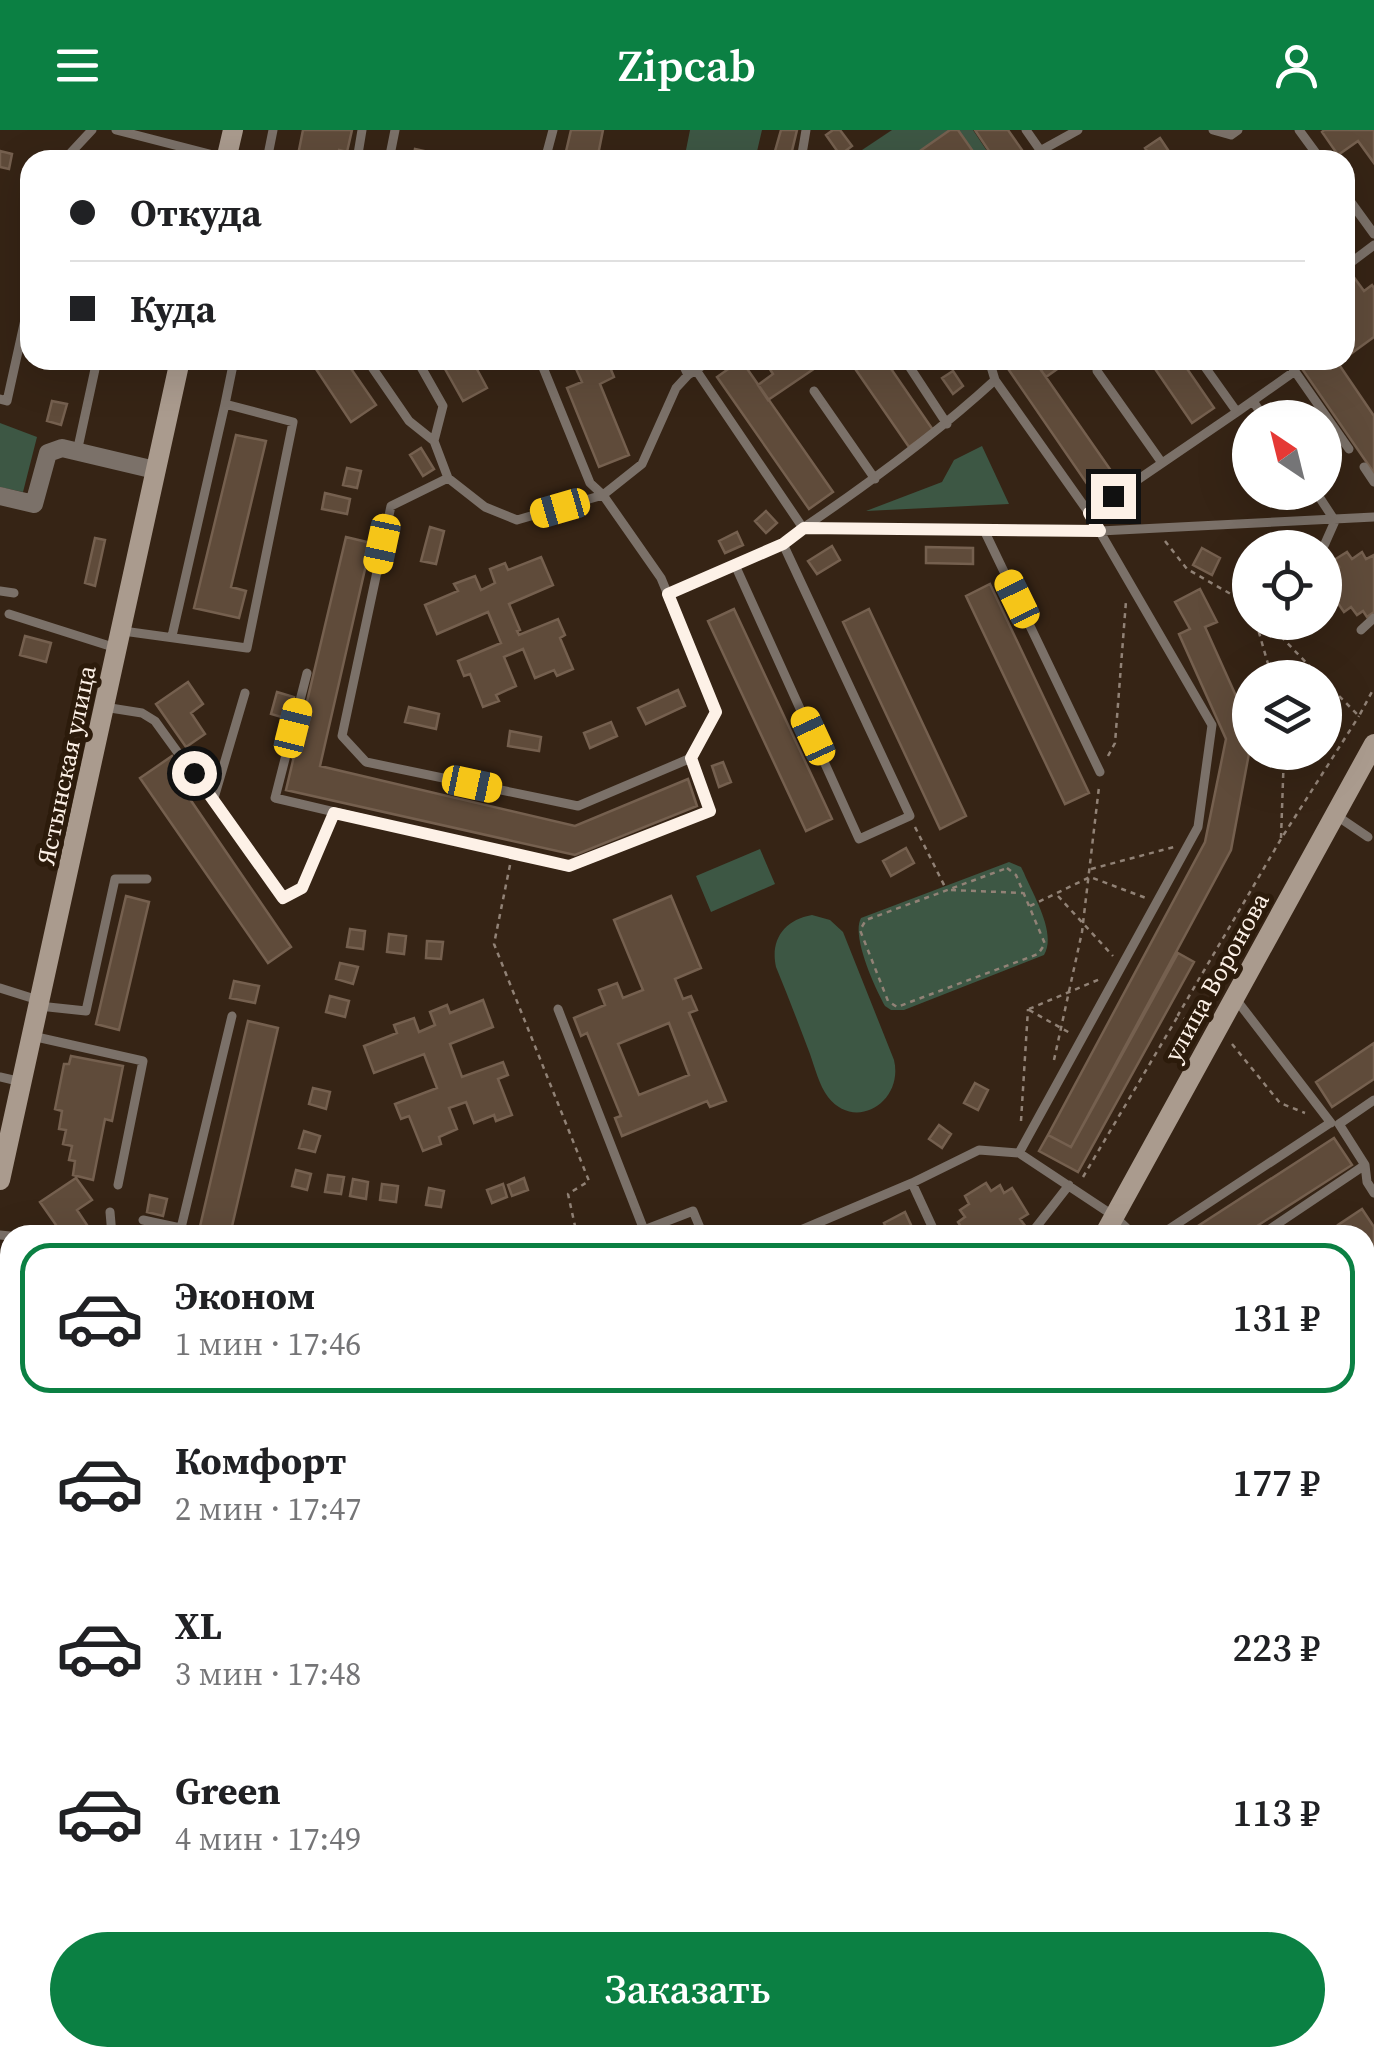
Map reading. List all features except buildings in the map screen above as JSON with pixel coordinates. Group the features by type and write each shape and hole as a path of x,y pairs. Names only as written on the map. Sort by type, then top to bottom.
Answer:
{"main road":[{"name":"Ястынская улица","path":"0,1180 178,370"},
{"name":"улица Воронова","path":"1110,1225 1374,744"}],"street":[{"path":"0,496 34,504 48,452 62,448 155,470"}],"lane":[{"path":"73,150 92,130"},
{"path":"116,130 192,150"},
{"path":"1051,150 1078,130"},
{"path":"1213,130 1231,134 1238,130"},
{"path":"1355,208 1374,234"},
{"path":"0,399 7,400 20,342"},
{"path":"77,452 95,370"},
{"path":"172,636 232,370"},
{"path":"374,370 409,421 434,441 448,478 485,506 517,520 603,495 642,464 676,388 696,370"},
{"path":"422,370 442,406 434,441"},
{"path":"448,478 391,506 342,736 366,762 578,806 691,758 716,712 660,578 603,495 590,483 544,370"},
{"path":"689,370 804,528"},
{"path":"912,370 947,424"},
{"path":"992,370 995,380 1089,513 1212,725 1198,827 1019,1153"},
{"path":"1207,370 1232,405"},
{"path":"1253,400 1295,371 1349,449"},
{"path":"1097,372 1162,463"},
{"path":"668,594 783,544 947,424 995,380"},
{"path":"814,391 875,479"},
{"path":"9,614 119,639 172,636 247,648 292,422 226,404"},
{"path":"1089,513 1232,415"},
{"path":"1364,467 1374,482"},
{"path":"1328,510 1335,521"},
{"path":"804,528 1100,531 1374,518"},
{"path":"1331,530 1335,521"},
{"path":"984,530 1100,772"},
{"path":"735,565 859,838 910,816 783,544"},
{"path":"0,591 14,593"},
{"path":"1361,630 1374,618"},
{"path":"307,672 275,798 512,854 569,866 710,811 691,758"},
{"path":"214,798 245,693"},
{"path":"104,706 142,713 155,721 283,898 302,888 334,813"},
{"path":"1334,814 1372,839"},
{"path":"0,988 40,1003 86,1011 115,879 147,879"},
{"path":"1234,998 1365,1165 1367,1182 1374,1192"},
{"path":"558,1009 642,1225"},
{"path":"181,1225 232,1016"},
{"path":"32,1036 143,1060 118,1185"},
{"path":"0,1077 22,1082"},
{"path":"1176,1225 1374,1100"},
{"path":"816,1225 979,1150 1019,1153 1072,1187 1108,1225"},
{"path":"1276,1225 1365,1165"},
{"path":"912,1184 931,1225"},
{"path":"1039,1225 1072,1187"},
{"path":"657,1225 692,1211 698,1225"},
{"path":"110,1212 111,1225"},
{"path":"143,1220 166,1225"}],"path":[{"path":"1156,528 1187,568 1232,594"},
{"path":"1053,1064 1084,922 1100,772 1115,743 1128,578"},
{"path":"1284,640 1304,660"},
{"path":"1072,1187 1374,688"},
{"path":"1342,700 1358,716"},
{"path":"1280,839 1283,770"},
{"path":"910,816 946,890"},
{"path":"1091,870 1190,842"},
{"path":"512,854 494,944 589,1181 568,1194 575,1225"},
{"path":"1007,868 1016,875 1025,893 1045,944 1038,954 898,1007 888,1001 860,930 866,920 1007,868"},
{"path":"1030,906 1090,877 1156,902"},
{"path":"946,890 1025,893"},
{"path":"1028,1009 1119,968 1084,922 1056,894"},
{"path":"1028,1009 1080,1039"},
{"path":"1019,1153 1028,1009"},
{"path":"1178,1015 1197,1025"},
{"path":"1232,1044 1280,1103 1334,1123"}],"green space":[{"path":"690,130 762,130 757,150 686,150"},
{"path":"892,130 973,130 986,150 862,150"},
{"path":"0,423 37,437 23,492 0,487"},
{"path":"982,446 1009,504 866,511 942,482 954,460"},
{"path":"760,849 775,884 711,912 696,876"},
{"path":"1009,862 1021,867 1042,914 1048,936 1044,955 904,1010 885,1006 862,949 861,918"},
{"path":"812,915 830,920 843,932 894,1060 892,1088 885,1099 863,1112 839,1107 825,1092 776,967 775,948 781,933 794,921"}],"route":[{"path":"194,773 283,898 302,888 334,813 569,866 710,811 691,758 716,712 668,594 783,544 804,528 1100,531 1089,513 1113,496"}]}
